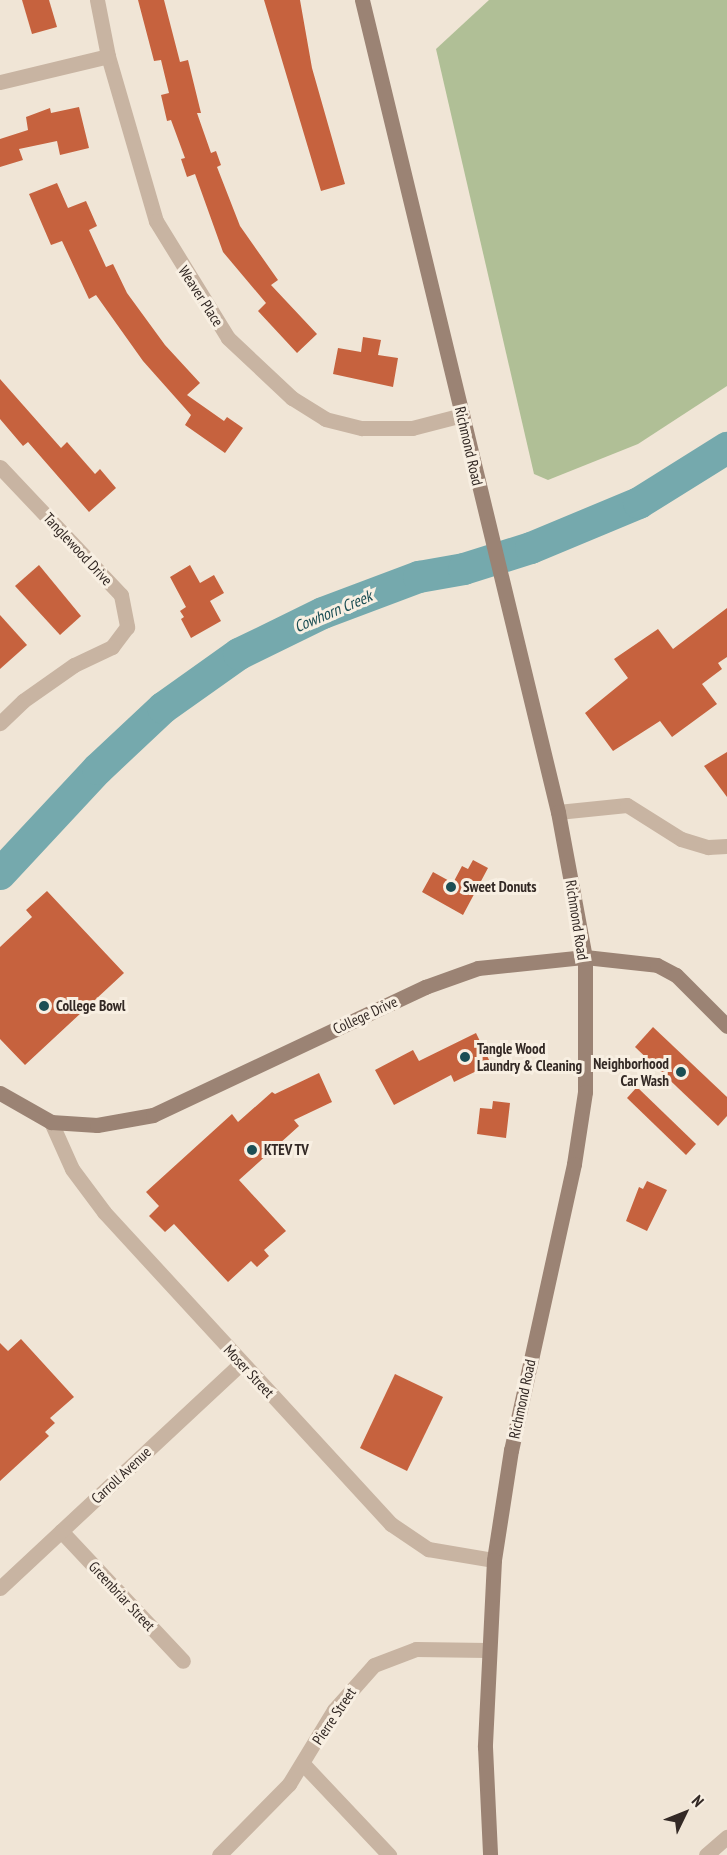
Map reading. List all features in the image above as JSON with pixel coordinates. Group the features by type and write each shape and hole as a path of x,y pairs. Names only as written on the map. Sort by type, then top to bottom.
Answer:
{"main road":[{"name":"Richmond Road","path":"362,0 558,812 585,957 588,1029 584,1102 574,1164 511,1450 494,1560 487,1650 485,1747 490,1855"},
{"name":"College Drive","path":"0,1093 51,1122 97,1125 153,1115 425,987 478,968 585,957 657,965 676,975 727,1026"}],"street":[{"name":"Weaver Place","path":"97,0 108,56 156,220 206,306 228,338 292,398 325,419 362,428 412,428 462,415"},
{"path":"0,82 108,56"},
{"name":"Tanglewood Drive","path":"0,467 121,595 127,627 112,647 74,665 23,701 0,723"},
{"path":"558,812 627,805 681,839 708,847 727,846"},
{"name":"Moser Street","path":"51,1122 85,1188 241,1363 402,1534 442,1553 494,1560"},
{"name":"Carroll Avenue","path":"0,1588 241,1363"},
{"name":"Greenbriar Street","path":"61,1531 183,1661"},
{"name":"Pierre Street","path":"219,1855 304,1765 334,1710 374,1665 416,1649 487,1650"},
{"path":"304,1765 389,1855"},
{"path":"706,1855 727,1837"}],"green space":[{"path":"489,0 727,0 727,386 638,444 548,480 534,474 436,49"}],"building":[{"path":"22,0 49,0 57,27 32,34"},
{"path":"138,0 164,0 180,62 188,60 201,113 197,113 211,153 216,151 221,165 217,167 240,226 278,280 271,285 317,334 297,353 258,311 266,303 223,252 195,174 187,177 181,159 185,158 171,120 167,121 161,95 169,93 161,60 154,61"},
{"path":"264,0 300,0 312,68 345,184 321,191"},
{"path":"79,107 89,148 60,155 57,141 19,149 23,160 0,167 0,139 28,130 26,117 50,108 51,113"},
{"path":"57,183 68,208 86,201 97,226 89,230 106,267 113,264 127,293 165,345 200,383 187,395 224,421 227,417 243,428 225,453 185,425 191,415 143,361 96,295 89,299 62,241 51,245 29,194"},
{"path":"363,337 381,340 378,355 398,358 393,387 333,374 338,348 361,352"},
{"path":"0,379 61,448 67,442 95,474 100,469 116,488 89,512 28,442 23,446 0,419"},
{"path":"39,565 81,616 60,635 15,586"},
{"path":"190,565 200,583 214,575 224,593 210,601 221,621 191,638 181,619 184,617 180,611 186,607 170,577"},
{"path":"727,608 727,657 718,663 722,669 702,684 717,704 672,737 660,721 613,751 585,713 628,678 614,659 658,629 673,649"},
{"path":"0,615 27,645 0,669"},
{"path":"727,752 727,797 704,766"},
{"name":"Sweet Donuts","path":"473,860 488,868 463,915 422,892 433,872 453,883 462,866 468,869"},
{"name":"College Bowl","path":"47,891 124,973 25,1065 0,1039 0,947 32,917 26,910"},
{"name":"Neighborhood Car Wash","path":"653,1027 727,1097 727,1116 718,1126 635,1047"},
{"path":"476,1033 491,1064 454,1082 451,1075 394,1105 375,1070 413,1050 419,1061"},
{"path":"319,1073 332,1102 294,1120 299,1126 239,1180 286,1231 264,1250 269,1256 257,1267 251,1261 228,1282 174,1224 165,1232 149,1216 159,1206 146,1192 232,1114 238,1122 272,1092 275,1094"},
{"name":"Neighborhood Car Wash","path":"637,1087 696,1144 686,1155 627,1098"},
{"path":"493,1101 510,1103 506,1138 477,1134 480,1108 492,1109"},
{"path":"647,1181 667,1190 647,1231 626,1221 639,1187 643,1189"},
{"path":"21,1339 74,1397 50,1418 55,1423 45,1432 49,1436 0,1481 0,1343 8,1351"},
{"path":"395,1374 443,1397 407,1471 360,1448"}],"waterway":[{"name":"Cowhorn Creek","path":"0,874 98,769 163,708 239,654 323,613 419,577 464,569 531,548 639,503 727,448"}],"place":[{"name":"Sweet Donuts","path":"451,887"},
{"name":"College Bowl","path":"44,1006"},
{"name":"Tangle Wood Laundry & Cleaning","path":"465,1057"},
{"name":"Neighborhood Car Wash","path":"681,1072"},
{"name":"KTEV TV","path":"252,1150"}]}
